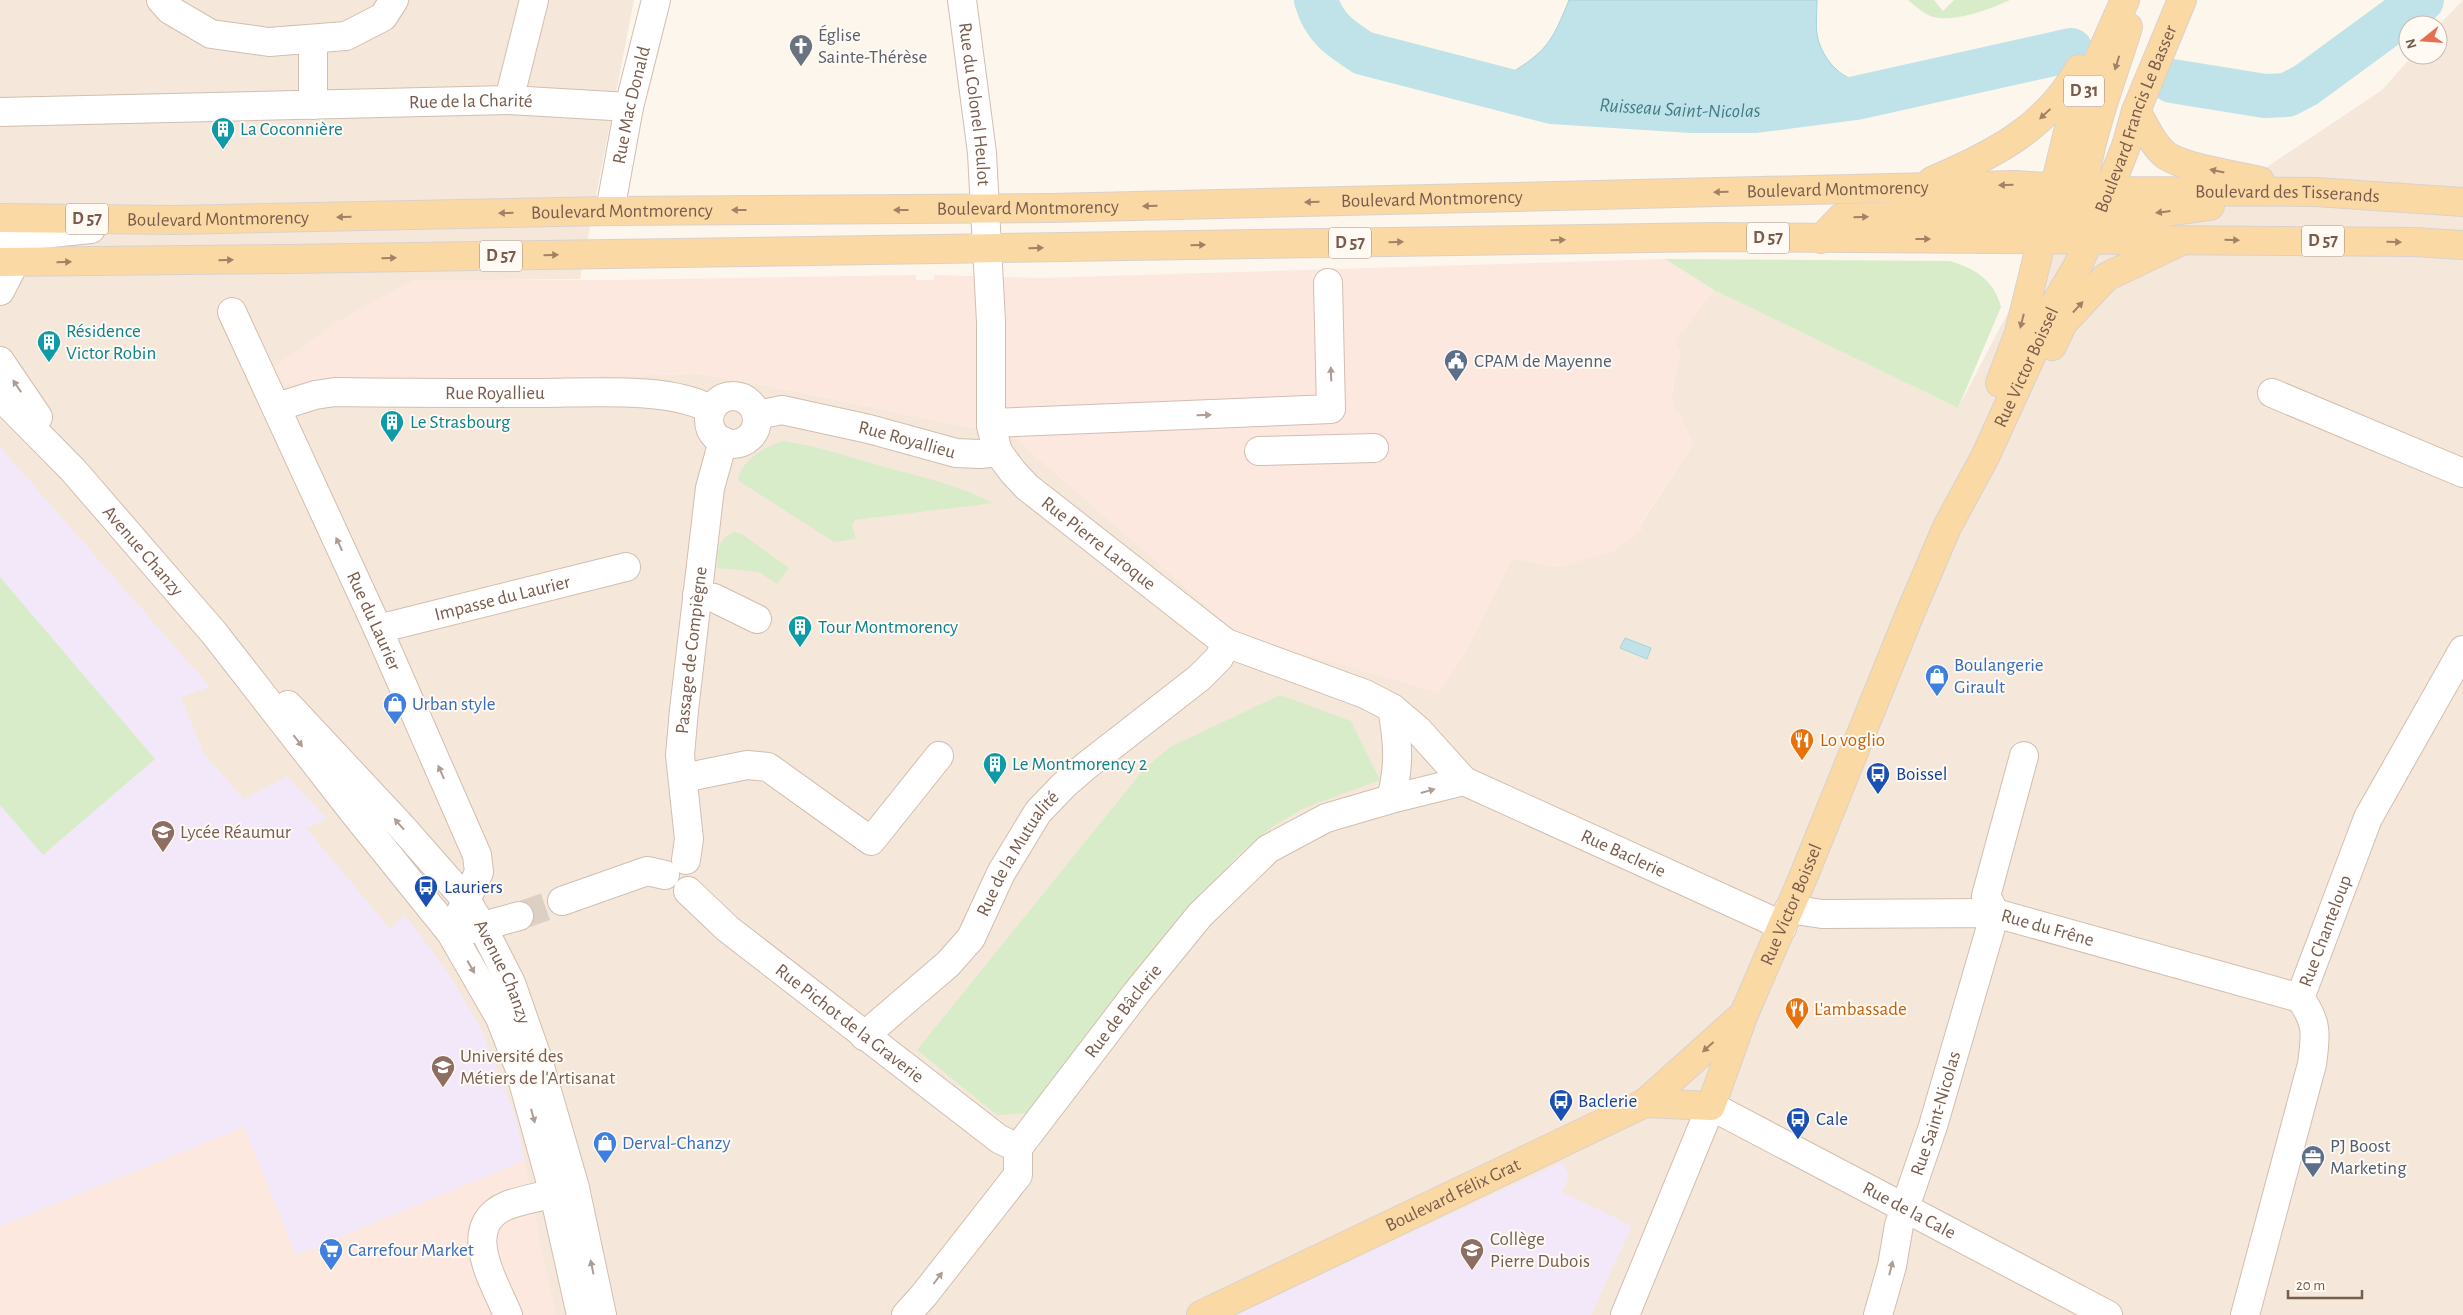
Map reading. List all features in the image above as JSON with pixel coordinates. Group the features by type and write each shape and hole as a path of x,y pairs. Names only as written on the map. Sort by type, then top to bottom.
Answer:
{"main road":[{"path":"1918,187 1982,159 2018,138 2060,100 2118,0"},
{"name":"D 31","path":"2054,186 2076,109 2125,0"},
{"path":"2093,209 2099,122 2136,0"},
{"name":"Boulevard Francis Le Basser","path":"2093,209 2136,112 2182,0"},
{"path":"2136,112 2157,146 2167,156 2178,161 2316,192"},
{"name":"Boulevard Montmorency","path":"0,218 174,220 610,211 985,209 1918,187 2054,186"},
{"path":"2041,239 2054,186"},
{"name":"D 57","path":"2054,186 2093,209 2183,240 2415,242 2463,245"},
{"path":"1821,239 1841,218 2093,209 2152,214 2316,192"},
{"name":"Boulevard des Tisserands","path":"2316,192 2463,202"},
{"name":"D 57","path":"8,262 1714,237 2041,239 2093,209"},
{"name":"Rue Victor Boissel","path":"1711,1106 1744,1014 1909,616 1963,495 1985,457 2055,304 2077,267 2093,209"},
{"name":"Rue Victor Boissel","path":"1963,495 1973,453 2019,333 2041,239"},
{"path":"1963,495 1996,463 2063,323 2106,277 2183,240"},
{"path":"1645,1103 1744,1014"},
{"name":"Boulevard Félix Grat","path":"1201,1315 1645,1103 1711,1106"}],"street":[{"path":"161,0 170,10 211,34 269,42 346,36 383,17 394,0"},
{"path":"509,100 534,0"},
{"name":"Rue Mac Donald","path":"610,211 630,107 656,0"},
{"name":"Rue du Colonel Heulot","path":"962,0 982,153 987,249"},
{"path":"313,39 313,105"},
{"name":"Rue de la Charité","path":"0,112 509,100 630,107"},
{"path":"0,238 174,220"},
{"name":"Rue Pierre Laroque","path":"987,249 991,322 991,423 998,452 1013,472 1027,487 1226,643 1365,694 1392,708 1418,730 1442,756"},
{"path":"0,291 8,262"},
{"path":"991,423 1332,409 1328,283"},
{"name":"Rue du Laurier","path":"232,312 378,629 477,855 479,872 451,933"},
{"name":"Avenue Chanzy","path":"0,361 73,470"},
{"name":"Rue Royallieu","path":"276,407 315,395 335,392 564,393 664,395 693,400 711,410"},
{"path":"2272,393 2463,473"},
{"name":"Avenue Chanzy","path":"0,396 73,470 214,633 385,852 451,933 500,1018 510,1040 530,1104 565,1191 581,1315"},
{"path":"736,396 750,402 757,415 755,429 748,439 737,444 723,441 716,437 710,428 711,410 722,398 736,396"},
{"name":"Rue Royallieu","path":"757,415 782,410 869,429 956,453 980,454 998,452"},
{"path":"1258,412 1260,461 1374,448"},
{"name":"Passage de Compiègne","path":"675,868 689,838 680,754 710,488 723,441"},
{"name":"Impasse du Laurier","path":"378,629 626,567"},
{"path":"697,595 714,598 758,619"},
{"name":"Avenue Chanzy","path":"214,633 308,724 466,900 483,928 511,983 535,1052 565,1191 602,1315"},
{"name":"Rue de la Mutualité","path":"864,1036 948,964 971,938 1001,873 1038,812 1064,785 1086,766 1199,678 1219,658 1226,643"},
{"name":"Rue Chanteloup","path":"2245,1315 2312,1064 2316,1031 2311,1013 2300,998 2368,818 2454,687 2463,650"},
{"path":"1392,708 1396,731 1398,773 1391,799 1464,781"},
{"path":"683,778 747,765 768,767 871,841 939,756"},
{"path":"1398,773 1412,765 1442,756"},
{"name":"Rue Baclerie","path":"1442,756 1464,781 1768,919 1785,918"},
{"path":"1995,913 1986,896 2024,756"},
{"name":"Rue de Bâclerie","path":"1018,1148 1138,991 1200,915 1268,849 1326,818 1391,799"},
{"path":"385,852 425,855"},
{"path":"562,901 647,872 675,868"},
{"name":"Rue Pichot de la Graverie","path":"675,868 668,886 677,892 688,891 728,929 864,1036 1000,1139 1018,1148"},
{"name":"Rue du Frêne","path":"1785,918 1822,914 1995,913 2300,998"},
{"name":"Rue Saint-Nicolas","path":"1878,1315 1892,1266 1899,1225 1933,1126 1995,913"},
{"path":"451,933 483,928 519,916"},
{"name":"Rue de la Cale","path":"1711,1106 2108,1315"},
{"name":"Rue Victor Boissel","path":"1625,1315 1711,1106"},
{"path":"906,1315 924,1295 1018,1174 1018,1148"},
{"path":"508,1315 482,1250 482,1234 486,1221 495,1212 509,1205 565,1191"}],"shaded area":[{"path":"0,0 634,0 580,279 470,280 277,383 696,374 734,379 1013,436 1242,636 1465,653 1512,558 1558,567 1642,529 1639,527 1693,444 1676,413 1671,398 1680,352 1674,341 1714,290 1958,408 2065,203 2219,199 2382,90 2404,65 2448,65 2448,16 2463,0 2463,1315 0,1315"},
{"path":"1665,259 1714,290 1675,341 1680,352 1671,398 1676,413 1680,413 1693,444 1639,526 1643,529 1614,551 1558,567 1512,558 1465,653 1439,693 1242,636 1013,436 734,379 696,374 277,384 270,370 338,321 413,280 611,280 916,275 916,280 934,280 934,275 1041,278"},
{"name":"Lycée Réaumur","path":"0,447 210,687 181,697 204,754 244,799 287,776 327,819 306,828 390,929 405,915 446,970 481,1028 515,1116 525,1160 296,1255 244,1127 0,1226"},
{"path":"244,1127 429,1198 525,1160 556,1315 0,1315 0,1225"},
{"name":"Collège Pierre Dubois","path":"1563,1162 1569,1177 1562,1192 1632,1226 1591,1315 1236,1315"}],"green space":[{"path":"1908,0 1934,0 1943,11 1954,0 2010,0 1960,17 1939,18 1921,11"},
{"path":"1665,259 1950,261 1968,268 1983,277 1994,290 2001,307 1958,408 1714,290"},
{"path":"783,441 821,449 940,482 967,491 993,503 855,520 852,525 856,539 834,542 739,481 738,477 741,470 756,454"},
{"path":"735,532 742,534 789,568 777,584 759,572 718,568 717,556 719,546 725,538"},
{"path":"0,577 155,759 43,855 0,805"},
{"path":"1280,695 1351,721 1380,780 1304,808 1272,827 1238,855 1171,932 1029,1113 997,1115 917,1050 1144,769 1170,747"}],"water":[{"path":"1569,0 1817,0 1816,25 1820,46 1833,66 1845,76 1859,81 1757,103 1737,104 1508,75 1532,59 1547,44 1558,26"},
{"path":"1625,638 1651,648 1647,659 1620,648"}],"waterway":[{"name":"Ruisseau Saint-Nicolas","path":"1316,0 1319,10 1328,25 1340,37 1363,53 1552,102 1692,111 1755,111 1856,98 2071,50"},
{"path":"2172,81 2265,96 2287,95 2306,85 2422,0"}],"tunnel":[{"path":"519,916 562,901"}],"place":[{"name":"Église Sainte-Thérèse","path":"801,67"},
{"name":"La Coconnière","path":"223,150"},
{"name":"Résidence Victor Robin","path":"49,363"},
{"name":"CPAM de Mayenne","path":"1456,382"},
{"name":"Le Strasbourg","path":"392,443"},
{"name":"Tour Montmorency","path":"800,648"},
{"name":"Boulangerie Girault","path":"1937,697"},
{"name":"Urban style","path":"395,725"},
{"name":"Lo voglio","path":"1802,761"},
{"name":"Le Montmorency 2","path":"995,785"},
{"name":"Boissel","path":"1878,795"},
{"name":"Lycée Réaumur","path":"163,853"},
{"name":"Lauriers","path":"426,908"},
{"name":"L'ambassade","path":"1797,1030"},
{"name":"Université des Métiers de l'Artisanat","path":"443,1088"},
{"name":"Baclerie","path":"1561,1122"},
{"name":"Cale","path":"1798,1140"},
{"name":"Derval-Chanzy","path":"605,1164"},
{"name":"PJ Boost Marketing","path":"2313,1178"},
{"name":"Carrefour Market","path":"331,1271"},
{"name":"Collège Pierre Dubois","path":"1472,1271"}]}
